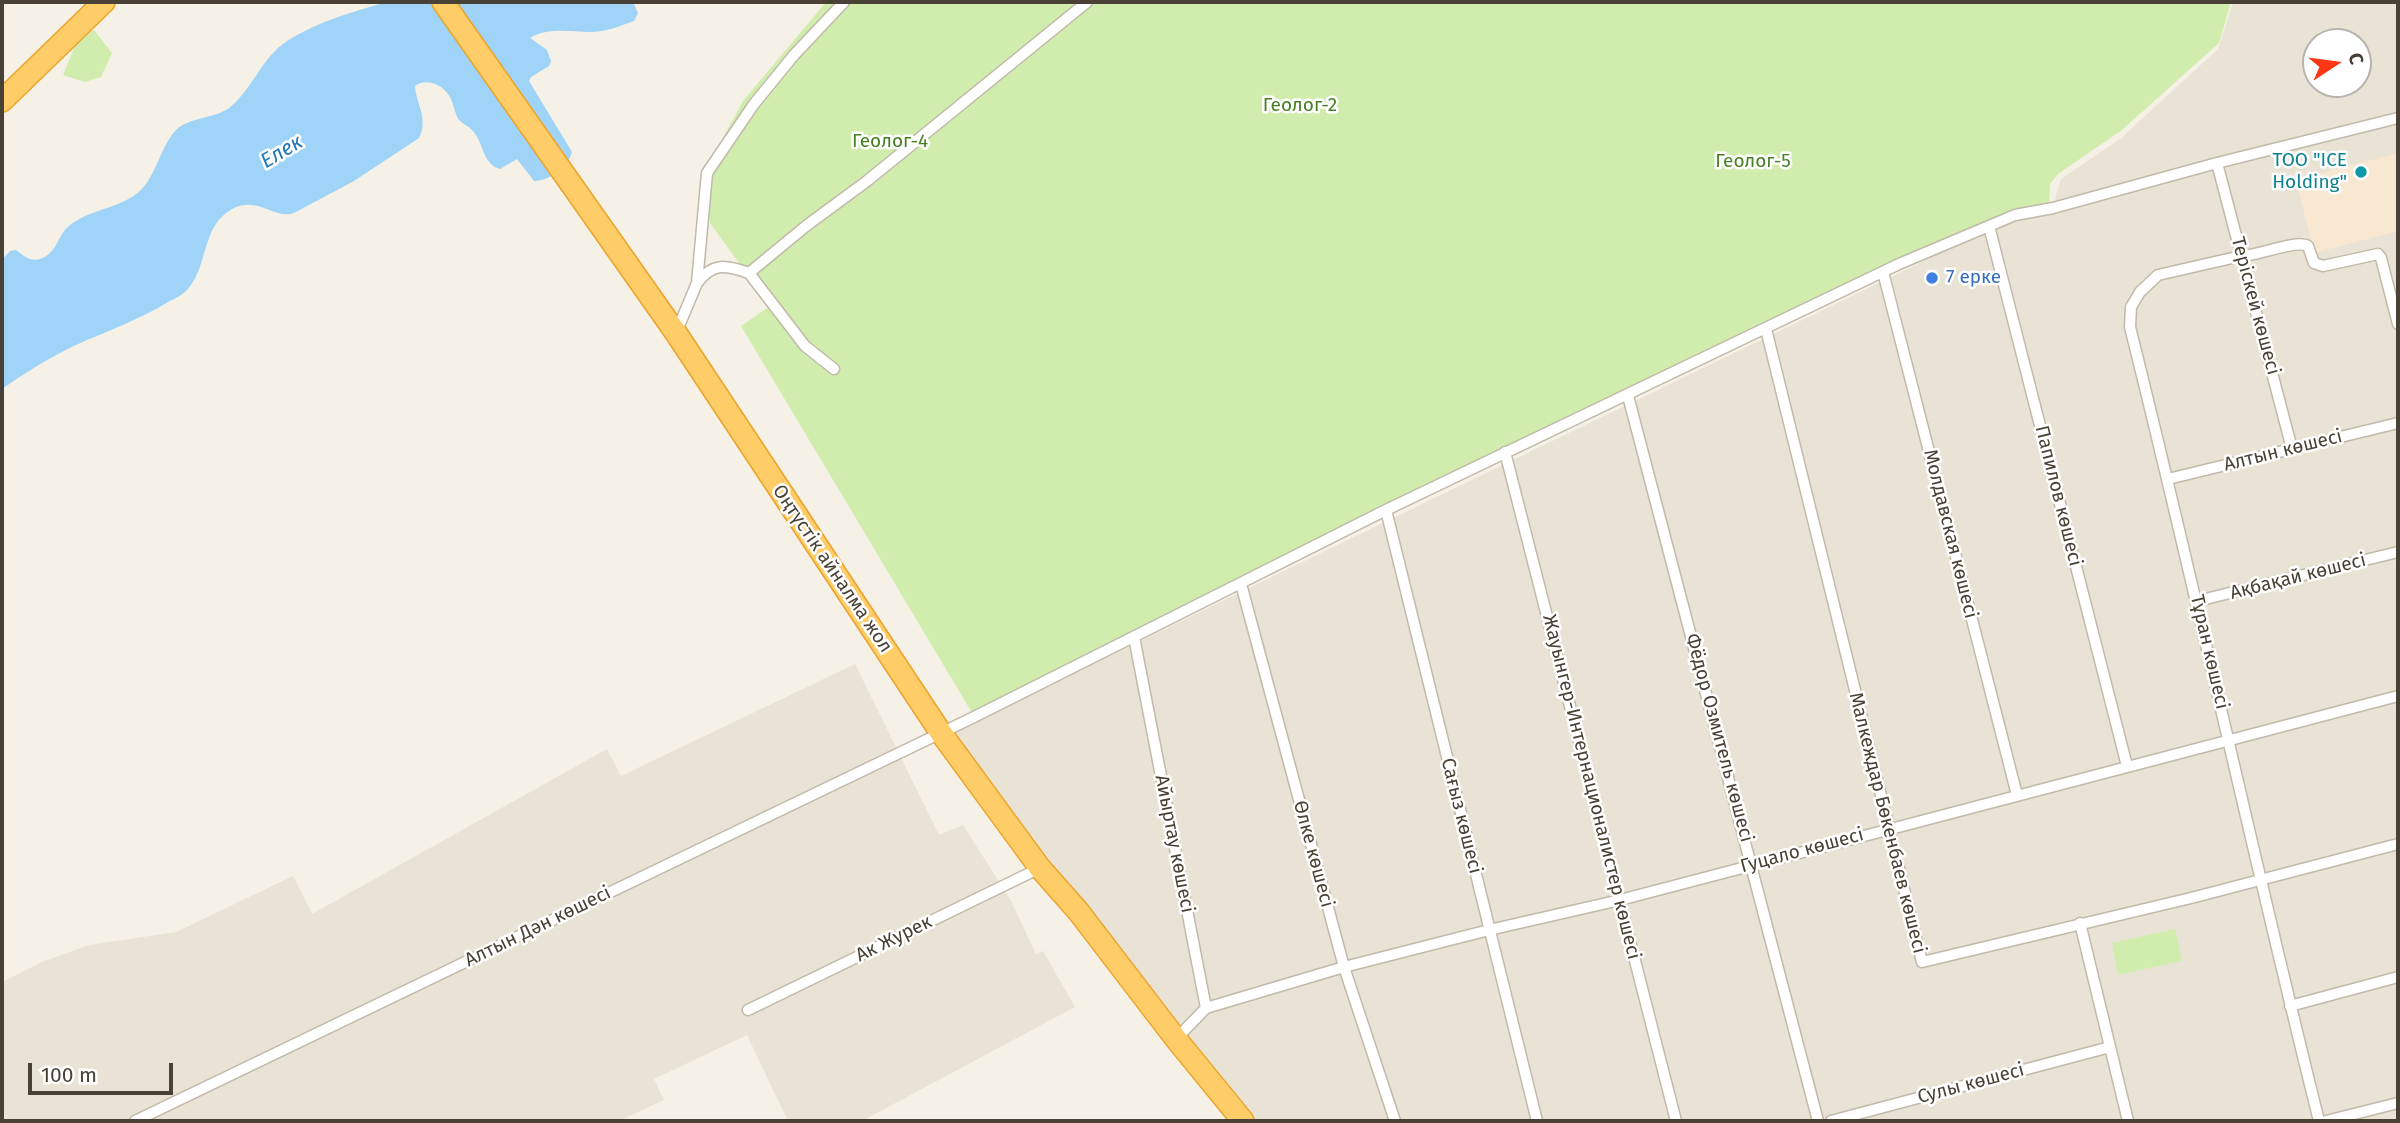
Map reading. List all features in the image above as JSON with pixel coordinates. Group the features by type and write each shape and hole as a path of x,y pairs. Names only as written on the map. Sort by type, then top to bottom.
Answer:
{"highway":[{"path":"2,101 104,2"},
{"name":"Оңтүстік айналма жол","path":"443,2 676,333 941,733 1040,868 1079,911 1242,1121"}],"street":[{"path":"697,283 707,173 754,104 793,55 844,2"},
{"path":"749,273 1087,2"},
{"name":"Алтын Дән көшесі","path":"135,1121 941,733 1505,452 1628,396 1883,272 2015,215 2053,208 2217,163 2398,118"},
{"name":"Теріскей көшесі","path":"2217,163 2292,449"},
{"name":"Папилов көшесі","path":"1989,226 2127,766"},
{"path":"2241,256 2253,256 2300,243 2308,246 2314,263 2323,266 2378,254 2398,324"},
{"name":"Тұран көшесі","path":"2241,256 2158,275 2140,292 2131,307 2130,327 2319,1121"},
{"path":"676,333 697,283 706,271 718,267 734,268 749,273 805,346 834,369"},
{"name":"Молдавская көшесі","path":"1883,272 2017,795"},
{"name":"Малкеждар Бөкенбаев көшесі","path":"1766,329 1922,962 2398,844"},
{"name":"Фёдор Озмитель көшесі","path":"1628,396 1753,864 1818,1121"},
{"name":"Алтын көшесі","path":"2168,479 2398,423"},
{"name":"Жауынгер-Интернационалистер көшесі","path":"1505,452 1676,1121"},
{"name":"Сағыз көшесі","path":"1386,510 1537,1121"},
{"name":"Ақбақай көшесі","path":"2197,601 2398,552"},
{"name":"Өлке көшесі","path":"1241,584 1344,967 1395,1121"},
{"name":"Айыртау көшесі","path":"1134,638 1206,1008"},
{"name":"Гуцало көшесі","path":"1206,1008 1344,967 1620,900 2398,696"},
{"name":"Ак Журек","path":"748,1010 1040,868"},
{"path":"2080,923 2128,1121"},
{"path":"2290,1006 2398,978"},
{"path":"1176,1039 1206,1008"},
{"name":"Сулы көшесі","path":"1831,1121 2110,1047"},
{"path":"2326,1121 2398,1102"}],"shaded area":[{"path":"2233,2 2398,2 2398,1121 1255,1121 1160,1010 951,736 958,730 1292,567 1988,230 2057,210 2055,199 2061,179 2120,139 2218,49"},
{"name":"ТОО \"ICE Holding\"","path":"2398,153 2398,231 2314,253 2296,180"},
{"path":"855,664 939,835 963,825 1010,899 1036,954 1043,951 1075,1007 862,1121 788,1121 747,1035 654,1079 664,1100 619,1121 2,1121 2,982 42,962 89,945 176,932 293,876 312,914 607,749 621,776"}],"green space":[{"name":"Геолог-5","path":"826,2 2231,2 2219,43 2122,130 2058,174 2050,184 2049,202 2042,207 1996,218 974,716 741,326 770,306 710,223 704,173 743,101"},
{"path":"94,30 112,53 101,77 85,82 63,75 77,41"},
{"path":"2175,929 2182,961 2118,975 2112,943"}],"water":[{"name":"Елек","path":"386,2 633,2 638,13 634,21 607,30 552,31 530,38 547,50 551,61 549,66 529,81 572,152 566,164 552,176 534,181 517,159 500,169 494,166 486,158 476,135 459,120 445,90 436,84 420,83 415,86 423,124 419,138 354,181 294,213 280,213 250,205 232,209 215,226 193,282 184,293 146,314 57,355 2,389 2,260 10,251 16,250 33,260 46,256 70,225 125,201 141,190 176,130 229,108 283,44 320,24"}],"place":[{"name":"ТОО \"ICE Holding\"","path":"2361,172"},
{"name":"7 ерке","path":"1932,278"}],"park label":[{"name":"Геолог-2","path":"1300,106"},
{"name":"Геолог-4","path":"890,142"}]}
